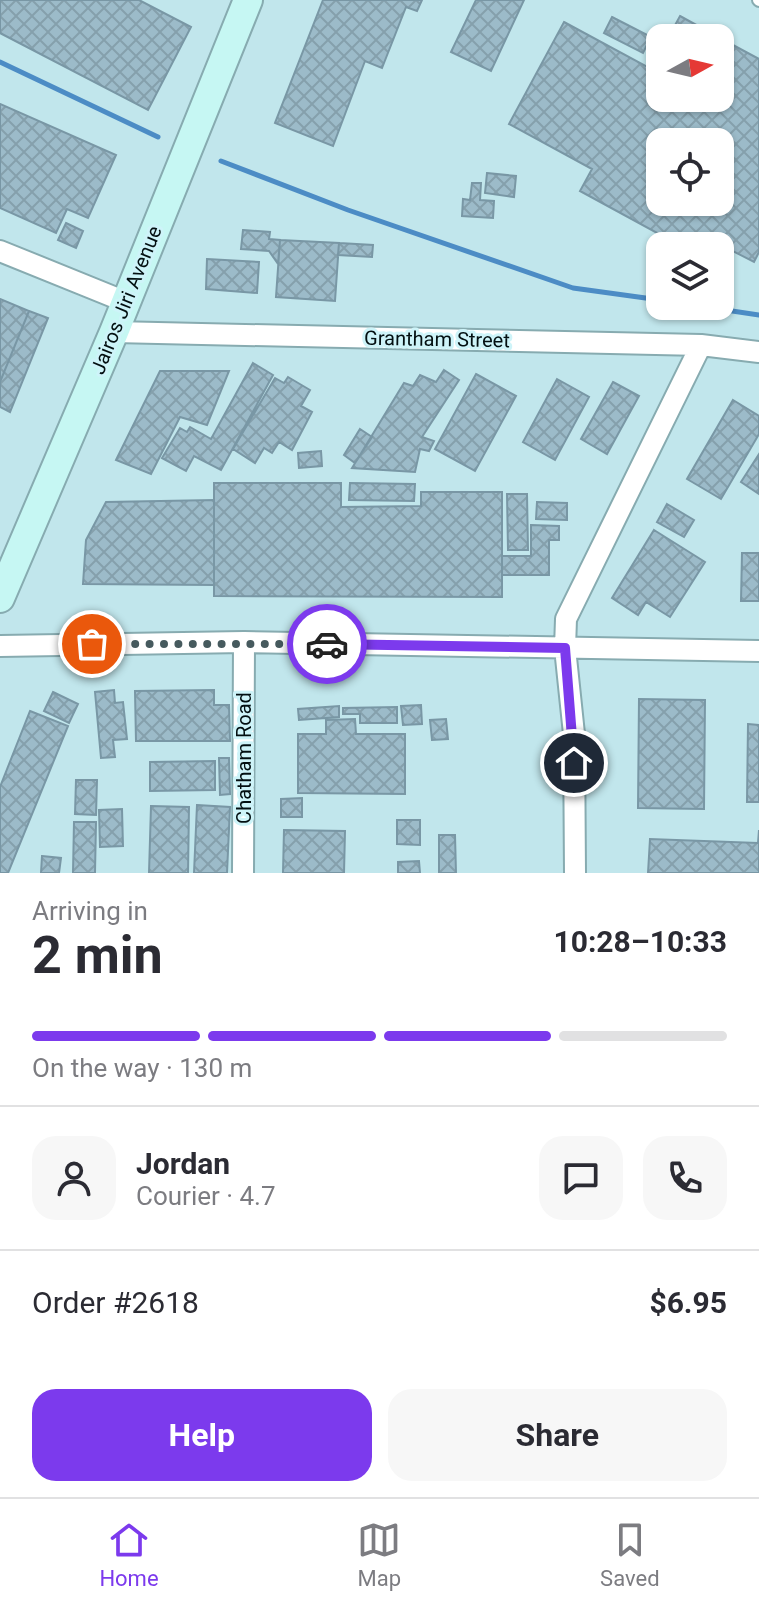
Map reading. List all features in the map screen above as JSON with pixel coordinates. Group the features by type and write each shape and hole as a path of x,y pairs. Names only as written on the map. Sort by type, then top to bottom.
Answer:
{"main road":[{"name":"Jairos Jiri Avenue","path":"0,598 7,562 114,332 248,0"}],"street":[{"path":"0,251 126,302"},
{"name":"Grantham Street","path":"114,332 701,345 759,352"},
{"path":"575,873 574,734 565,648 566,619 577,590 701,345"},
{"path":"0,646 244,642 759,651"},
{"name":"Chatham Road","path":"243,873 244,642"}],"building":[{"path":"0,0 139,0 191,27 148,110 0,33"},
{"path":"323,0 422,0 417,11 406,7 382,68 365,61 333,146 275,123"},
{"path":"476,0 524,0 491,71 451,52"},
{"path":"680,16 695,24 676,24"},
{"path":"612,17 646,34 646,47 643,53 604,33"},
{"path":"564,22 646,66 646,112 734,112 734,46 759,59 759,252 754,262 734,252 734,232 655,232 580,191 592,169 509,124"},
{"path":"0,104 116,155 88,218 67,209 56,233 0,208"},
{"path":"487,173 516,176 514,197 485,193"},
{"path":"472,183 481,183 480,200 494,201 493,218 462,216 463,199 470,200"},
{"path":"66,223 83,231 76,248 58,240"},
{"path":"243,230 270,232 269,239 280,240 278,264 269,251 241,249"},
{"path":"280,240 339,243 335,301 276,297"},
{"path":"339,243 373,245 372,257 338,255"},
{"path":"207,259 259,262 257,293 206,289"},
{"path":"0,299 29,311 0,382"},
{"path":"29,311 48,318 10,412 0,407 0,382"},
{"path":"253,363 273,375 221,470 194,456 186,471 162,458 180,428 187,432 190,427 211,439"},
{"path":"444,370 459,380 422,437 434,441 429,451 420,449 415,472 352,468 404,383 413,386 420,375 436,382"},
{"path":"160,371 229,371 207,425 180,417 151,474 116,460"},
{"path":"476,374 516,396 475,471 435,449"},
{"path":"288,377 310,390 301,406 312,412 292,450 279,442 272,453 264,448 255,463 233,449 275,378 284,383"},
{"path":"557,379 589,397 555,460 523,442"},
{"path":"613,382 639,396 607,454 581,439"},
{"path":"733,400 759,416 759,434 721,499 687,479"},
{"path":"360,429 372,437 355,463 344,455"},
{"path":"321,451 322,466 299,468 298,453"},
{"path":"759,454 759,494 741,482"},
{"path":"214,483 341,483 341,507 421,506 421,492 502,492 502,597 214,596"},
{"path":"350,483 415,484 414,501 349,500"},
{"path":"507,494 527,494 528,550 508,550"},
{"path":"214,500 214,585 83,584 86,540 106,502"},
{"path":"537,502 567,503 567,520 536,519"},
{"path":"667,504 694,520 684,537 657,522"},
{"path":"531,525 559,526 559,540 549,540 549,575 502,575 502,556 531,556"},
{"path":"654,530 705,562 670,617 646,602 638,615 612,598"},
{"path":"742,553 759,553 759,601 741,601"},
{"path":"114,690 115,703 123,702 127,739 113,740 115,757 101,758 95,692"},
{"path":"214,690 214,705 229,705 230,741 136,741 135,691"},
{"path":"53,692 78,704 69,723 44,711"},
{"path":"639,699 705,700 704,809 638,808"},
{"path":"421,705 422,724 403,725 401,706"},
{"path":"339,706 339,717 299,720 298,709"},
{"path":"397,707 397,723 360,723 360,714 343,714 343,708"},
{"path":"30,711 68,726 8,873 0,873 0,787"},
{"path":"355,719 356,734 405,734 405,794 298,793 298,734 326,734 326,720"},
{"path":"446,719 448,739 432,740 430,720"},
{"path":"748,724 759,725 759,802 747,802"},
{"path":"219,758 229,758 230,794 220,795"},
{"path":"215,761 215,790 150,791 150,762"},
{"path":"76,780 97,780 96,815 75,814"},
{"path":"302,798 302,817 281,817 281,799"},
{"path":"197,805 230,807 227,873 194,873"},
{"path":"151,806 189,807 188,873 149,873"},
{"path":"122,809 123,846 100,847 99,810"},
{"path":"397,820 420,820 420,845 397,844"},
{"path":"74,822 96,822 95,873 73,873"},
{"path":"284,830 345,831 344,873 283,873"},
{"path":"759,830 759,873 648,873 650,839 758,843"},
{"path":"439,835 455,835 456,873 439,873"},
{"path":"42,856 61,858 59,873 41,873"},
{"path":"419,861 420,873 398,873 398,862"}],"waterway":[{"path":"0,62 158,137"},
{"path":"221,161 348,210 573,288 646,298"},
{"path":"734,311 759,315"}],"way so far":[{"path":"92,644 327,644"}],"route":[{"path":"327,644 565,648 574,763"}]}
